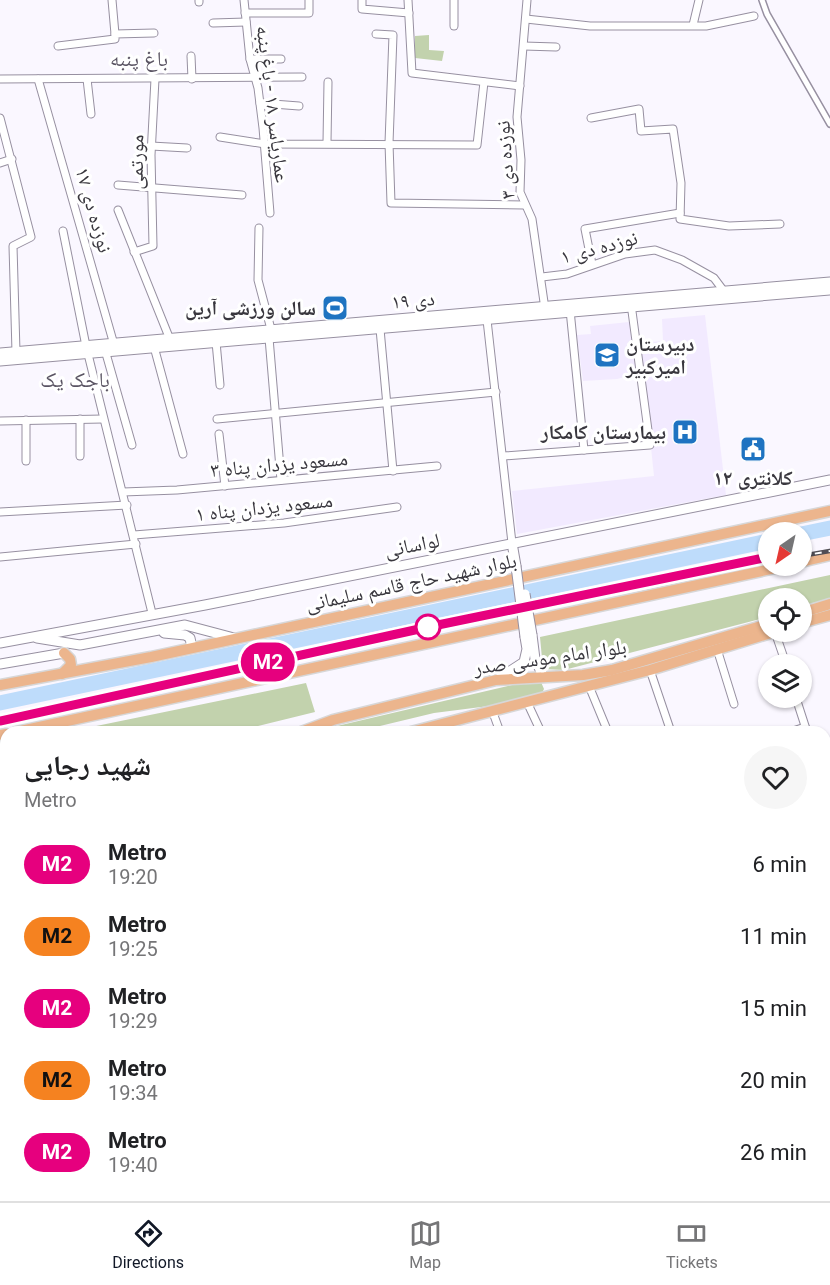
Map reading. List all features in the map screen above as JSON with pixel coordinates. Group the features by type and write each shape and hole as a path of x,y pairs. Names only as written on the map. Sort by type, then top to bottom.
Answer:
{"main road":[{"name":"۱۹ دی","path":"726,295 830,282"},
{"name":"۱۹ دی","path":"0,362 87,350 486,315 726,295 830,290"},
{"name":"۱۹ دی","path":"171,343 216,342 271,335 381,329 486,315"},
{"name":"۱۹ دی","path":"0,353 87,350"},
{"name":"لواسانی","path":"0,643 830,480"},
{"name":"بلوار شهید حاج قاسم سلیمانی","path":"0,686 192,648 830,511"},
{"path":"512,543 528,636 535,659 551,687 547,697"},
{"path":"812,559 830,555"},
{"path":"44,726 758,572"},
{"path":"812,610 830,604"},
{"path":"812,620 830,615"},
{"path":"31,636 80,645 185,625 196,626 234,638"},
{"name":"بلوار امام موسی صدر","path":"317,726 333,720 496,680 583,675 612,670 758,627"},
{"path":"154,632 184,634 190,638 192,648"},
{"path":"496,680 524,662 528,636"},
{"name":"بلوار امام موسی صدر","path":"448,726 492,710 590,686 758,637"},
{"path":"0,664 64,653 68,656 71,665 68,671 62,674"},
{"path":"331,726 333,720"}],"street":[{"path":"58,45 115,39 112,0"},
{"name":"عماریاسر ۱۸ - باغ پنبه","path":"244,0 249,59 260,103 270,213"},
{"path":"245,13 309,13 309,0"},
{"path":"362,0 362,9 409,13"},
{"path":"408,0 412,72 520,86"},
{"path":"454,0 454,26"},
{"name":"نوزده دی ۳","path":"527,0 517,117 520,192 532,219 545,310"},
{"path":"693,26 699,0"},
{"path":"762,0 767,14 830,124"},
{"path":"526,19 590,26 706,26 754,16"},
{"path":"213,23 246,22"},
{"path":"115,34 154,33"},
{"path":"376,34 393,35 389,144 391,203 524,205"},
{"path":"524,46 556,47"},
{"path":"191,56 192,79"},
{"path":"249,59 280,59"},
{"path":"0,79 302,77"},
{"name":"نوزده دی ۱۷","path":"38,79 110,348 132,445"},
{"path":"87,79 91,114"},
{"name":"مورتمی","path":"134,252 153,246 151,146 154,79"},
{"path":"327,142 328,82"},
{"path":"220,137 264,144 327,142 477,145 484,82"},
{"path":"260,103 299,106"},
{"path":"591,118 639,109 641,130 673,129 681,183 680,216"},
{"path":"0,118 31,237 13,246 16,352"},
{"path":"151,146 188,148"},
{"path":"0,162 12,159"},
{"path":"118,185 242,195"},
{"path":"118,210 171,343"},
{"path":"592,264 585,229 680,216 729,226 780,224"},
{"path":"259,228 258,280 271,335 274,415 281,480"},
{"path":"63,231 103,419 127,505 152,614"},
{"name":"نوزده دی ۱","path":"542,277 567,274 625,254 655,250 682,260 714,278 726,295"},
{"path":"504,456 651,445 631,303"},
{"path":"570,308 585,450"},
{"path":"486,315 502,438 512,543"},
{"path":"381,329 393,471"},
{"path":"216,342 220,385"},
{"path":"153,344 183,454"},
{"path":"217,419 496,392"},
{"path":"80,419 80,456"},
{"path":"0,421 103,419"},
{"path":"26,420 26,461"},
{"path":"219,434 225,486"},
{"name":"۳ مسعود یزدان پناه","path":"123,492 225,486 437,466"},
{"path":"0,512 127,505"},
{"name":"۱ مسعود یزدان پناه","path":"134,535 284,523 397,507"},
{"path":"4,557 136,544"},
{"path":"717,649 734,704"},
{"path":"650,669 669,726"},
{"path":"590,686 606,726"},
{"path":"527,702 538,726"},
{"path":"799,708 805,726"},
{"path":"492,710 498,726"}],"shaded area":[{"name":"بیمارستان کامکار","path":"705,315 726,495 517,534 512,491 654,476 640,343 663,341 662,319"},
{"name":"دبیرستان امیرکبیر","path":"629,322 632,324 637,374 617,379 583,381 577,335 591,334 590,326"}],"green space":[{"path":"429,35 429,50 444,51 442,61 415,58 415,36"},
{"path":"830,575 830,599 812,604 812,588 769,588"},
{"path":"758,590 758,620 564,670 543,669 540,637"},
{"path":"541,682 544,689 542,693 489,706 434,713 380,726 337,726 516,684"},
{"path":"306,683 315,712 258,726 96,726"}],"waterway":[{"path":"812,532 830,528"},
{"path":"0,703 758,543"}],"railway":[{"path":"812,554 830,551"},
{"path":"0,721 433,626 758,559"}],"metro line":[{"name":"M2","path":"0,721 433,626 758,559"}],"place":[{"name":"سالن ورزشی آرین","path":"335,308"},
{"name":"دبیرستان امیرکبیر","path":"607,355"},
{"name":"بیمارستان کامکار","path":"685,432"},
{"name":"کلانتری ۱۲","path":"753,449"}],"district":[{"name":"باغ پنبه","path":"139,59"},
{"name":"باجک یک","path":"75,380"}]}
